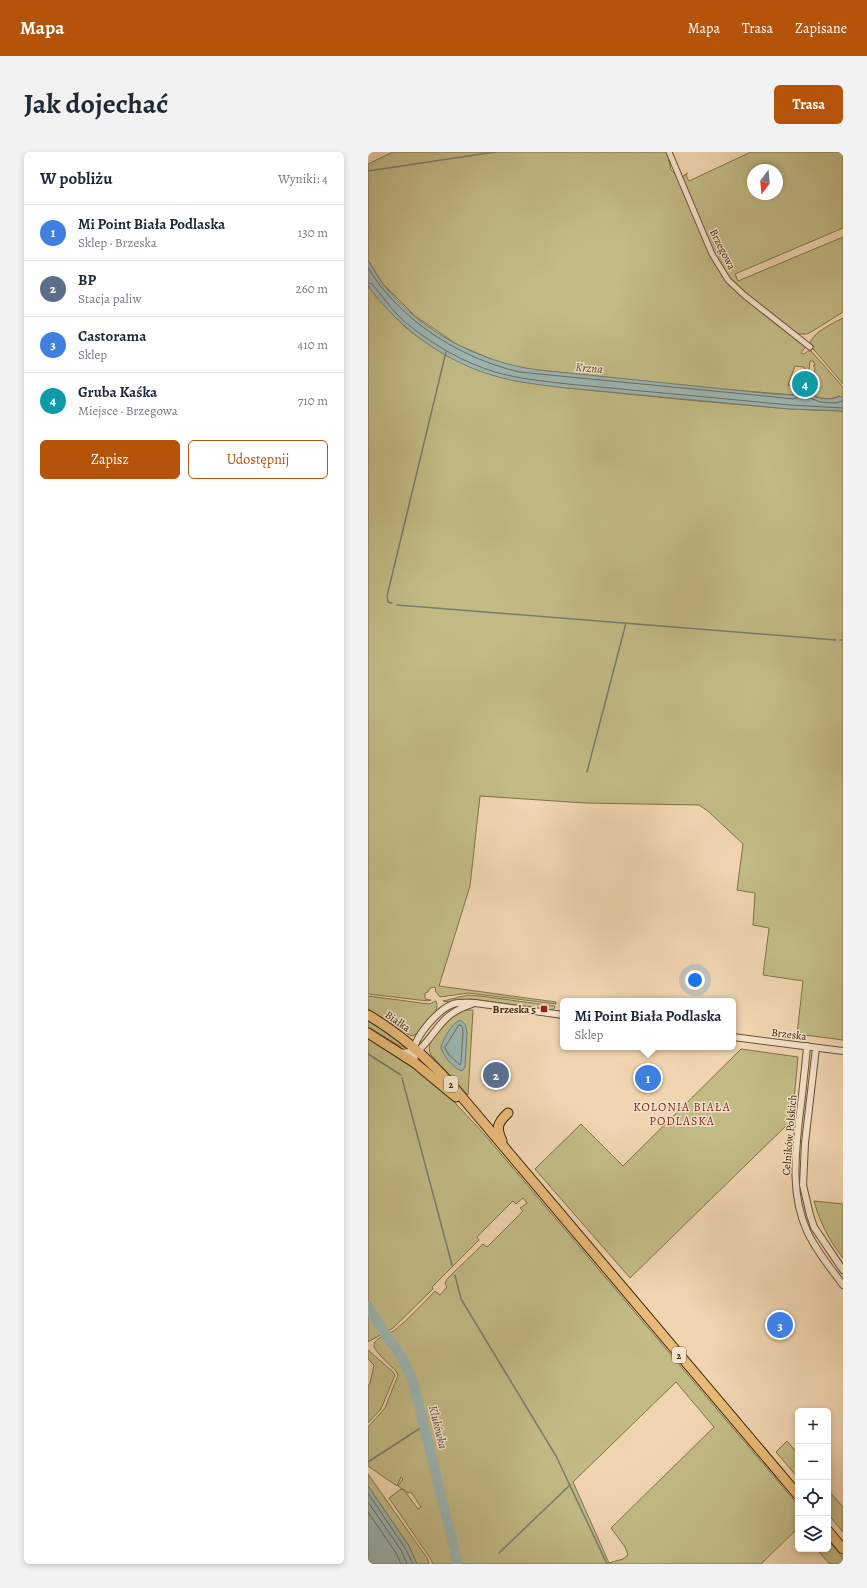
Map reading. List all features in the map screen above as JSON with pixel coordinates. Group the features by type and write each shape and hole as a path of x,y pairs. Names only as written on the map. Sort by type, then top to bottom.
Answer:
{"highway":[{"name":"Białka","path":"368,1015 389,1028 415,1050"},
{"name":"2","path":"368,1033 401,1053 449,1090 494,1136 795,1491"},
{"name":"2","path":"415,1050 450,1083 482,1118 494,1136"},
{"path":"507,1152 498,1130 500,1122 508,1113"},
{"path":"831,1535 843,1549"}],"street":[{"name":"Brzegowa","path":"669,152 712,254 728,280 744,295 810,346"},
{"path":"401,1053 415,1050 449,1015 456,1010 475,1003 560,1015"},
{"name":"Brzeska","path":"736,1037 843,1051"},
{"name":"Celników Polskich","path":"807,1046 796,1158 796,1186 800,1214 816,1247 843,1285"},
{"name":"Celników Polskich","path":"816,1048 805,1143 803,1185 814,1227 843,1270"},
{"path":"415,1050 415,1063"},
{"path":"796,1186 803,1185"}],"shaded area":[{"path":"393,152 667,152 671,170 677,176 725,278 806,346 801,353 804,354 811,351 843,387 843,398 839,396 827,399 807,393 806,388 810,386 812,379 814,379 815,367 813,366 815,365 813,361 810,361 807,374 804,367 795,366 788,385 804,388 793,395 698,387 519,368 498,362 458,345 415,316 382,283 368,260 368,164"},
{"path":"751,152 843,152 843,228 735,274 738,281 843,237 843,312 807,334 799,334 794,332 735,286 719,265 683,180 683,176 688,173 686,175 689,181"},
{"path":"368,285 388,310 406,328 428,344 453,358 516,381 567,388 698,401 790,409 843,411 843,1040 797,1034 803,981 763,975 769,928 753,925 755,893 737,890 743,844 709,812 699,805 585,803 480,796 470,886 439,986 556,1002 556,1004 469,993 440,997 436,992 435,987 430,988 428,992 425,993 425,999 431,1000 428,1001 368,994"},
{"path":"843,318 843,384 810,345 811,341 818,333"},
{"path":"468,995 555,1006 554,1009 551,1010 471,999 450,1002 443,1001"},
{"path":"368,996 429,1004 436,1001 436,1011 430,1022 420,1032 411,1036 368,1009"},
{"path":"462,1010 473,1010 468,1095 431,1055 429,1049 430,1042 439,1030"},
{"path":"368,1018 407,1048 400,1046 368,1027"},
{"path":"368,1036 406,1059 446,1093 485,1135 795,1501 795,1531 761,1564 433,1564 389,1498 401,1489 403,1490 398,1486 403,1479 401,1477 397,1486 368,1466 368,1427 385,1408 398,1375 396,1371 377,1352 374,1343 379,1338 393,1332 435,1291 440,1295 447,1287 445,1283 447,1279 483,1244 487,1247 523,1211 520,1208 527,1203 523,1198 516,1204 513,1201 477,1237 479,1240 432,1287 433,1289 393,1328 368,1342","holes":["676,1382 714,1427 611,1528 625,1547 628,1555 623,1559 609,1563 573,1482","404,1490 408,1493 411,1492 421,1507 418,1509"]},
{"path":"741,1049 798,1057 792,1120 630,1278 535,1169 581,1124 623,1166"},
{"path":"814,1201 843,1204 843,1258 833,1245 819,1217"},
{"path":"368,1350 395,1375 381,1409 368,1423 368,1386 374,1365 368,1359"},
{"path":"787,1441 795,1450 795,1474 776,1452"},
{"path":"368,1474 427,1558 429,1564 417,1564 409,1546 368,1486"},
{"path":"831,1493 843,1507 843,1532 831,1518"},
{"path":"831,1544 843,1558 843,1564 830,1564 819,1552 831,1552"}],"water":[{"path":"368,260 383,284 398,301 415,316 433,330 453,342 473,352 495,360 539,370 773,394 793,395 806,388 807,393 819,398 831,399 839,396 843,398 843,411 790,409 567,388 522,382 495,376 466,366 452,359 426,343 402,324 378,299 368,285"},
{"path":"460,1020 465,1024 467,1032 465,1067 462,1071 449,1062 441,1048 448,1032 454,1024"},
{"path":"368,1486 409,1546 417,1564 368,1564"}],"waterway":[{"path":"368,171 495,152"},
{"path":"392,603 388,602 387,596 446,352"},
{"path":"397,605 836,640"},
{"path":"587,772 626,623"},
{"path":"368,1054 401,1075"},
{"path":"402,1078 452,1265"},
{"path":"455,1275 461,1299 556,1456 607,1564"},
{"name":"Klukówka","path":"368,1307 399,1352 413,1381 458,1564"},
{"path":"368,1462 425,1425"},
{"path":"499,1553 570,1485"}],"place":[{"name":"Gruba Kaśka","path":"805,384"},
{"name":"Brzeska 5","path":"544,1009"},
{"name":"BP","path":"496,1075"},
{"name":"Mi Point Biała Podlaska","path":"648,1078"},
{"name":"Castorama","path":"780,1325"}],"district":[{"name":"KOLONIA BIAŁA PODLASKA","path":"682,1114"}],"water label":[{"name":"Krzna","path":"589,368"}]}
